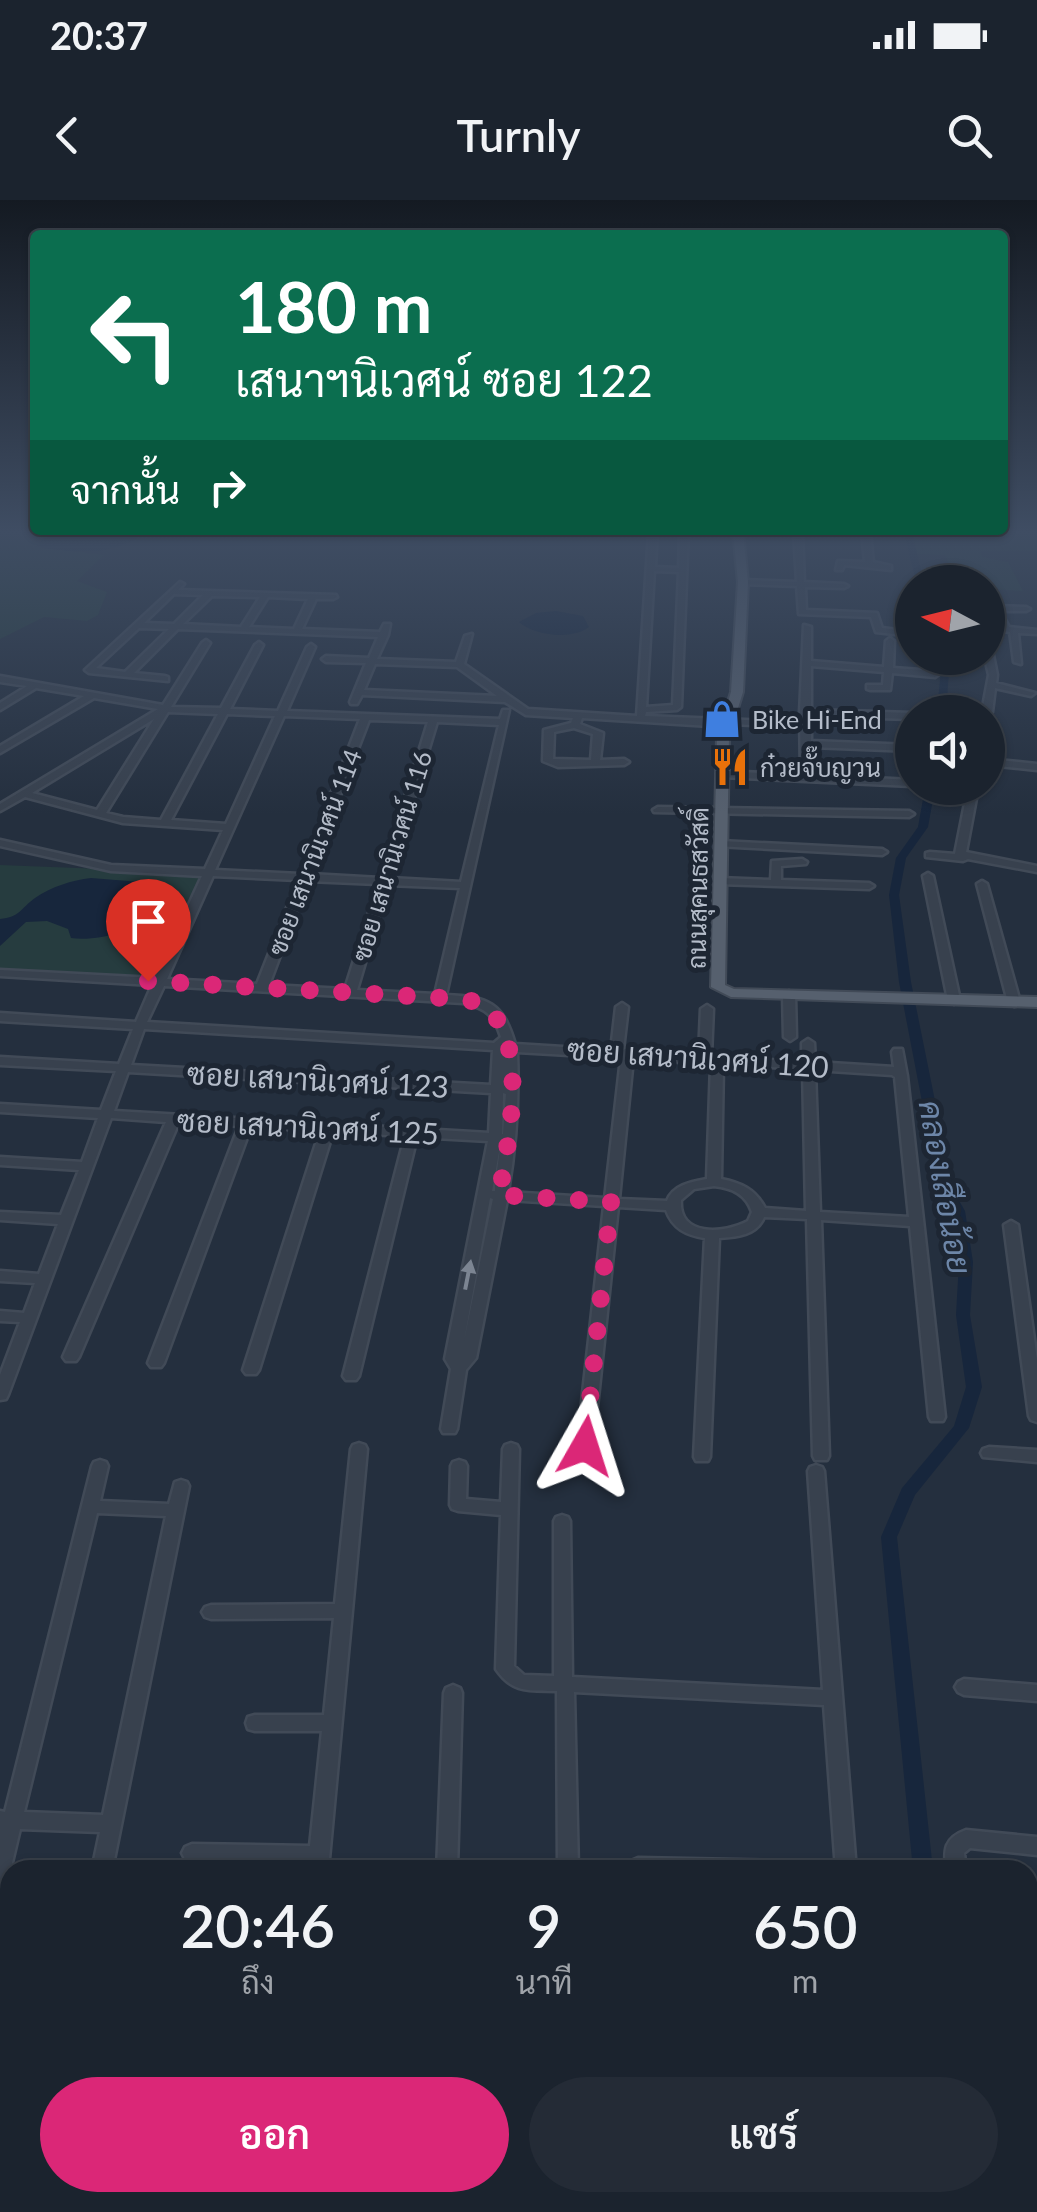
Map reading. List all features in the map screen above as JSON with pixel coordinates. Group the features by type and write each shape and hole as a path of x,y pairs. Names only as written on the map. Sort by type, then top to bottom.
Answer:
{"main road":[{"name":"ถนนสุคนธสวัสดิ์","path":"741,626 738,692 726,723 722,774 718,986 732,994 1037,1002"}],"street":[{"path":"135,626 89,670 165,679"},
{"path":"148,626 296,632 386,630 356,697 506,699"},
{"path":"128,675 177,626"},
{"path":"243,631 246,626"},
{"path":"296,632 299,626"},
{"path":"641,713 646,626"},
{"path":"326,659 460,665 526,712 577,719 677,707 681,626"},
{"path":"1005,626 1014,631 1037,632"},
{"path":"806,778 807,628"},
{"path":"1014,631 1018,662"},
{"path":"460,665 470,636"},
{"path":"870,688 887,688 890,641"},
{"path":"100,814 206,644"},
{"path":"164,824 221,710 259,645"},
{"path":"0,1395 140,1024 312,647"},
{"path":"806,663 895,668"},
{"path":"990,695 991,675"},
{"path":"0,679 165,709 433,719 504,717 440,997"},
{"path":"0,707 36,685"},
{"path":"992,685 1031,693"},
{"path":"0,750 93,695"},
{"path":"0,808 165,709"},
{"path":"641,713 771,724"},
{"path":"806,713 895,716"},
{"name":"ซอย เสนานิเวศน์ 114","path":"262,987 366,716"},
{"name":"ซอย เสนานิเวศน์ 116","path":"350,993 433,719"},
{"path":"577,719 550,730 548,761 624,762"},
{"path":"577,719 598,733 595,763"},
{"path":"806,744 895,747"},
{"path":"1005,764 1037,767"},
{"path":"722,774 895,782"},
{"path":"23,794 100,814 164,824 228,827"},
{"path":"963,858 971,805"},
{"path":"658,810 721,808 908,814"},
{"path":"0,843 80,864 463,885"},
{"path":"720,844 882,852"},
{"path":"930,855 1037,869"},
{"path":"776,882 776,862 802,862"},
{"path":"928,876 954,1000"},
{"path":"719,880 870,886"},
{"path":"982,884 1014,1002"},
{"path":"0,973 440,997 480,1004 500,1018 506,1042 502,1137 468,1358 459,1369 449,1430"},
{"path":"789,995 790,1038"},
{"path":"585,1446 611,1202 622,1007"},
{"path":"707,1009 714,1182"},
{"path":"0,1016 140,1024"},
{"name":"ซอย เสนานิเวศน์ 120","path":"140,1024 506,1042 899,1074"},
{"path":"808,1043 819,1464 845,1860"},
{"path":"898,1052 937,1418"},
{"path":"0,1061 125,1068"},
{"name":"ซอย เสนานิเวศน์ 123","path":"125,1068 504,1089"},
{"name":"ซอย เสนานิเวศน์ 125","path":"0,1108 502,1137"},
{"path":"71,1357 174,1118"},
{"path":"156,1363 247,1121"},
{"path":"252,1370 328,1126"},
{"path":"351,1376 412,1132"},
{"path":"0,1160 87,1166"},
{"path":"672,1206 680,1191 714,1182 746,1191 759,1212"},
{"path":"492,1194 672,1206"},
{"path":"672,1206 688,1228 712,1236 741,1232 754,1224 759,1212"},
{"path":"759,1212 916,1222"},
{"path":"0,1216 64,1220"},
{"path":"1011,1225 1037,1416"},
{"path":"702,1456 712,1236"},
{"path":"0,1276 42,1279"},
{"path":"0,1316 27,1318"},
{"path":"511,1448 504,1669 520,1682 564,1688 832,1698"},
{"path":"319,1860 359,1449"},
{"path":"989,1452 1037,1456"},
{"path":"1,1860 6,1820 100,1466"},
{"path":"459,1466 458,1505 509,1509"},
{"path":"104,1860 181,1486"},
{"path":"90,1506 176,1510"},
{"path":"562,1521 568,1860"},
{"path":"211,1612 343,1612"},
{"path":"964,1686 1037,1694"},
{"path":"447,1860 453,1693"},
{"path":"255,1722 332,1724"},
{"path":"6,1820 109,1824"},
{"path":"955,1860 954,1850 966,1839 1037,1846"},
{"path":"192,1853 291,1860"}],"green space":[{"path":"0,626 26,626 0,639"},
{"path":"0,865 206,873 158,981 0,973"}],"water":[{"path":"526,627 589,627 573,634 554,635"},
{"path":"91,878 153,883 159,899 155,914 127,930 92,938 71,938 68,929 47,921 26,922 0,946 0,919 16,914 55,887"}],"waterway":[{"name":"คลองเสือน้อย","path":"943,695 945,675"},
{"name":"คลองเสือน้อย","path":"922,1860 889,1537 908,1492 961,1428 974,1387 963,1315 966,1262 958,1211 946,1190 905,982 894,895 901,858 923,827 927,805"}],"place":[{"name":"Bike Hi-End","path":"722,719"},
{"name":"ก๋วยจั๊บญวน","path":"730,767"}],"route":[{"path":"148,981 463,999 490,1009 500,1018 510,1046 510,1090 509,1138 499,1195 611,1202 585,1446"}]}
